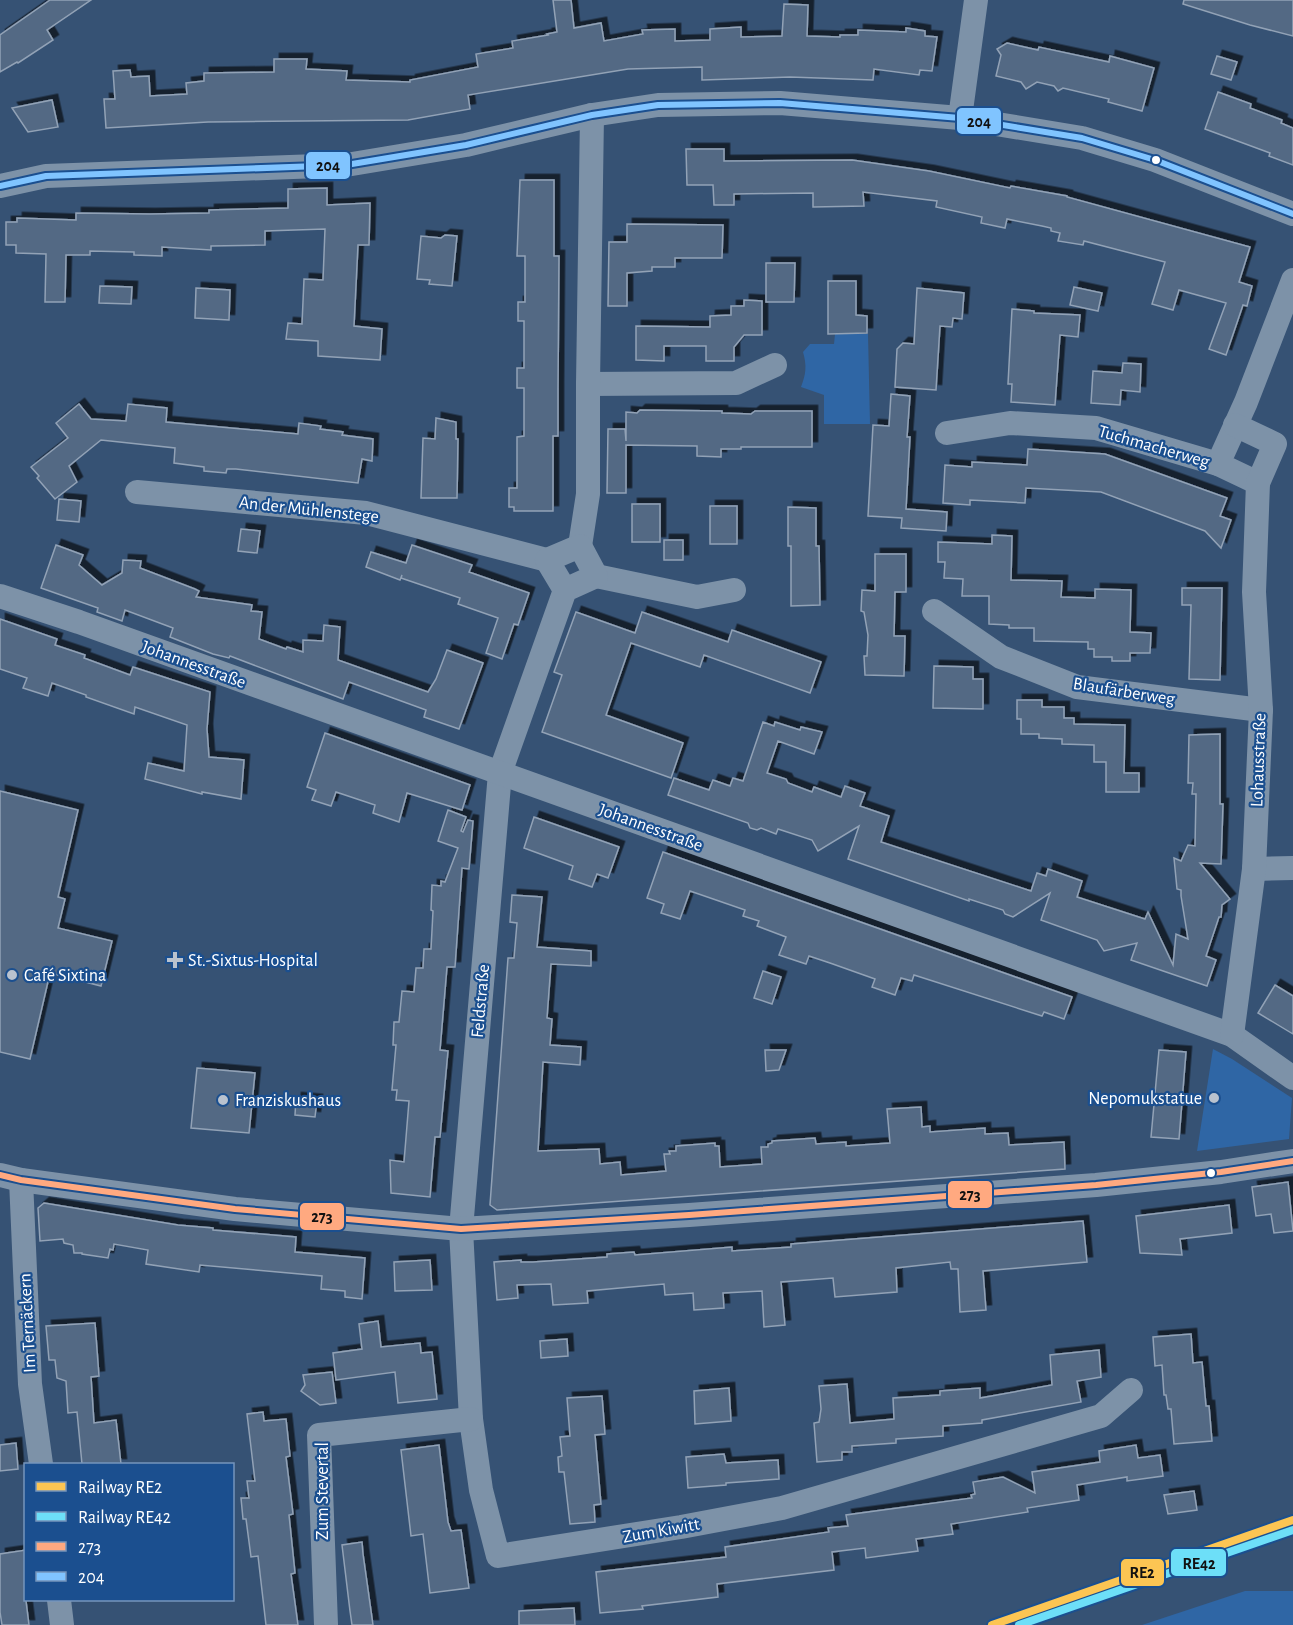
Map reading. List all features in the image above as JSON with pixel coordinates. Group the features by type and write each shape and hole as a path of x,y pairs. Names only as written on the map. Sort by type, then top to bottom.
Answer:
{"street":[{"path":"960,118 976,0"},
{"path":"0,186 46,176 346,165 466,145 592,115 658,105 780,103 960,118 1082,138 1235,190 1293,214"},
{"path":"592,115 588,494 580,546 596,576"},
{"path":"1258,483 1218,464 1293,280"},
{"path":"588,384 736,383 775,365"},
{"name":"Tuchmacherweg","path":"947,433 1010,423 1096,428 1218,464"},
{"name":"Lohausstraße","path":"1232,1035 1254,869 1261,710 1254,592 1258,483 1284,447 1235,425"},
{"name":"An der Mühlenstege","path":"137,492 366,513 547,560"},
{"path":"565,590 547,560 580,546"},
{"path":"500,773 565,590 596,576 697,597 734,591"},
{"name":"Johannesstraße","path":"0,596 79,622 1232,1035 1293,1077"},
{"name":"Blaufärberweg","path":"934,611 1001,657 1077,687 1261,710"},
{"name":"Feldstraße","path":"461,1229 500,773"},
{"path":"1254,869 1293,868"},
{"path":"10,1178 235,1209 461,1229 1096,1185 1221,1172 1293,1161"},
{"name":"Im Ternäckern","path":"10,1178 30,1384 41,1463"},
{"name":"Zum Kiwitt","path":"461,1229 471,1419 481,1490 498,1556 681,1527 782,1508 1101,1416 1131,1390"},
{"name":"Zum Stevertal","path":"326,1625 319,1436 471,1419"},
{"path":"59,1601 62,1625"}],"shaded area":[{"path":"835,334 868,334 870,424 824,424 824,395 801,387 805,370 803,352 810,344 834,344"},
{"path":"1213,1049 1292,1098 1289,1139 1197,1151"},
{"path":"1245,1591 1293,1591 1293,1625 1142,1625"}],"building":[{"path":"50,0 91,0 47,30 53,40 0,72 0,35"},
{"path":"553,0 571,0 574,28 601,23 604,41 643,34 642,30 675,29 675,41 710,40 710,29 741,27 741,37 782,36 784,4 808,5 807,36 858,35 858,30 906,32 906,28 925,31 925,36 937,37 932,71 920,70 919,75 874,69 873,80 790,77 702,80 702,67 628,69 468,95 470,109 408,120 208,122 106,128 104,99 115,99 113,71 130,70 131,77 149,76 150,96 187,94 186,83 204,81 204,73 274,72 274,59 307,59 306,69 347,71 346,80 410,82 410,80 478,67 476,54 513,48 512,41 557,32"},
{"path":"1184,0 1293,0 1293,36 1183,4"},
{"path":"1007,43 1038,50 1039,47 1109,62 1110,56 1154,68 1142,111 1108,102 1109,99 1063,88 1058,91 1054,86 1037,82 1026,89 1021,82 996,76 1001,55 997,49"},
{"path":"1217,56 1237,62 1231,80 1211,74"},
{"path":"1218,92 1251,104 1250,108 1282,120 1281,123 1293,128 1293,165 1269,156 1270,153 1205,129"},
{"path":"52,100 58,127 28,132 12,108"},
{"path":"686,149 724,149 724,161 852,160 929,171 1010,188 1011,186 1067,196 1250,247 1239,282 1252,286 1247,306 1243,305 1226,355 1209,349 1226,303 1179,290 1173,310 1152,304 1165,262 1084,241 1083,245 1058,241 1060,233 1042,226 1007,219 1005,228 981,223 982,217 936,207 937,201 863,192 864,206 813,207 813,193 734,194 734,205 714,205 713,185 687,185"},
{"path":"520,180 554,180 554,256 559,256 558,436 553,436 553,511 514,511 514,507 509,507 509,488 517,488 517,437 524,436 524,388 517,388 517,368 524,368 524,321 518,321 518,302 525,302 525,256 517,256"},
{"path":"327,188 327,205 370,203 369,245 358,245 354,326 382,329 380,360 318,356 318,341 286,339 288,323 302,324 304,279 323,280 325,229 265,231 265,245 211,246 211,250 162,247 162,256 134,255 134,252 90,251 90,255 66,255 65,302 45,302 46,254 16,253 16,245 6,245 6,222 17,222 17,218 76,220 76,213 209,213 209,210 288,208 288,189"},
{"path":"627,224 723,225 722,258 675,258 675,267 652,267 652,271 627,273 627,306 608,306 609,242 627,242"},
{"path":"445,235 457,236 452,286 429,284 430,280 417,279 421,236 441,238"},
{"path":"766,263 795,263 794,302 766,302"},
{"path":"828,281 856,281 856,315 867,316 867,333 828,334"},
{"path":"100,286 132,287 131,304 99,303"},
{"path":"1074,287 1102,293 1098,311 1070,305"},
{"path":"196,288 230,290 229,320 195,318"},
{"path":"917,288 964,293 962,319 953,318 952,327 940,326 936,390 895,387 897,349 903,343 914,344"},
{"path":"744,300 762,301 762,335 744,335 734,347 734,361 706,361 706,346 664,346 664,361 636,360 636,326 710,327 710,316 731,315 731,306 744,306"},
{"path":"1012,309 1034,311 1034,313 1080,315 1078,337 1060,335 1055,405 1011,402 1012,384 1008,384"},
{"path":"1123,363 1141,364 1140,392 1121,390 1120,405 1091,403 1093,371 1122,373"},
{"path":"891,394 910,396 906,509 947,512 946,531 901,528 902,518 868,516 873,425 889,426"},
{"path":"79,404 91,419 126,421 128,404 167,408 166,422 298,434 299,423 321,426 320,429 343,432 342,435 373,439 372,461 362,459 358,483 236,469 227,469 226,473 204,471 204,467 174,463 175,448 101,440 69,466 77,482 55,499 31,467 68,438 56,423"},
{"path":"640,410 722,411 722,413 751,414 755,411 812,411 812,447 721,449 721,457 697,456 697,446 626,445 626,493 607,493 608,429 625,429 626,441 626,412 637,413"},
{"path":"436,418 456,422 457,498 421,498 423,438 435,439"},
{"path":"1028,449 1105,454 1227,498 1220,516 1231,520 1221,548 1205,531 1101,492 1026,488 1025,503 970,500 970,505 943,503 945,465 972,467 972,462 1027,465"},
{"path":"59,499 81,501 79,522 57,520"},
{"path":"632,504 660,504 660,542 632,542"},
{"path":"710,506 737,506 737,544 710,544"},
{"path":"788,507 816,508 820,605 791,606 791,546 788,546"},
{"path":"241,529 260,531 257,553 238,551"},
{"path":"992,535 1012,536 1011,580 1062,581 1061,597 1095,598 1095,589 1131,590 1130,632 1151,633 1150,653 1130,653 1130,661 1112,661 1112,657 1094,657 1094,649 1088,649 1088,642 1034,641 1034,628 1009,628 1009,625 989,624 989,596 962,596 963,579 944,578 945,562 938,562 938,542 992,544"},
{"path":"664,540 683,540 683,560 664,560"},
{"path":"56,545 83,555 79,565 102,585 122,573 123,560 141,561 140,568 199,591 196,597 252,605 251,611 262,612 259,639 286,649 287,647 303,652 303,640 323,641 324,625 340,627 338,660 428,692 436,679 447,650 483,663 459,729 424,717 426,710 349,682 343,699 230,656 229,658 213,654 170,637 173,628 125,610 122,621 97,612 98,608 41,588"},
{"path":"412,545 472,565 469,572 529,593 518,625 514,624 502,659 486,653 498,618 458,604 460,598 401,578 402,575 400,580 366,567 371,552 406,563"},
{"path":"875,554 906,554 906,592 895,592 894,636 905,636 904,676 865,675 864,656 867,656 868,635 864,612 861,611 862,590 875,591"},
{"path":"1182,588 1222,588 1220,680 1189,679 1191,605 1182,605"},
{"path":"576,612 635,633 642,612 728,642 732,630 821,662 810,693 704,655 700,667 631,643 606,715 683,743 671,778 542,732 562,675 554,672"},
{"path":"0,619 57,639 55,645 85,655 84,658 130,675 133,667 210,692 207,729 209,757 244,760 241,799 202,792 202,794 145,779 148,763 184,771 187,725 135,707 134,714 52,683 48,696 23,688 27,678 0,669"},
{"path":"934,666 973,667 973,679 983,679 983,709 933,708"},
{"path":"1017,700 1042,700 1042,707 1064,707 1064,718 1074,718 1074,724 1125,725 1124,773 1139,773 1139,792 1106,792 1106,762 1094,762 1094,745 1062,744 1062,739 1039,738 1039,734 1021,734 1021,719 1017,719"},
{"path":"763,722 774,726 775,722 800,730 801,727 822,732 814,754 778,741 767,773 786,779 788,783 812,792 814,787 841,797 845,786 865,793 860,806 889,816 881,842 1031,891 1037,873 1046,876 1048,869 1082,881 1077,897 1145,919 1148,912 1173,965 1176,934 1188,939 1181,890 1177,889 1174,858 1181,861 1188,845 1195,846 1196,794 1192,794 1193,783 1188,783 1189,735 1220,734 1220,804 1223,804 1221,864 1200,863 1230,899 1222,905 1221,917 1219,917 1206,956 1216,960 1207,986 1131,960 1137,943 1104,951 1097,940 1041,920 1050,893 1013,917 1005,914 1003,910 969,899 969,901 848,859 859,826 818,851 812,840 778,829 776,834 761,828 757,830 750,828 748,823 668,795 674,778 709,790 713,780 730,786 733,778 743,781"},
{"path":"325,733 470,785 462,810 407,793 399,822 373,813 375,805 336,792 331,806 312,800 316,790 307,787"},
{"path":"0,791 78,810 58,897 65,899 58,928 112,941 101,986 50,973 30,1059 0,1052"},
{"path":"448,810 466,817 461,831 463,832 468,820 473,821 469,869 462,868 455,967 447,967 440,1050 448,1051 440,1137 435,1137 430,1197 391,1193 390,1160 404,1162 409,1101 396,1100 397,1090 392,1090 396,1045 393,1045 394,1022 399,1022 402,991 414,992 416,968 423,968 424,949 431,949 432,885 441,886 441,881 445,882 458,848 438,841"},
{"path":"534,817 619,847 608,878 597,874 592,887 569,879 573,866 524,848"},
{"path":"663,852 1072,997 1064,1019 1044,1012 1042,1016 914,975 912,981 901,978 895,995 872,987 875,979 830,963 809,956 806,964 779,955 786,937 757,926 759,921 743,916 745,910 690,891 680,919 661,913 664,904 647,898"},
{"path":"512,895 542,897 537,947 591,951 591,966 551,964 547,1018 552,1019 550,1045 581,1047 580,1065 543,1062 538,1151 599,1149 600,1164 620,1162 621,1175 666,1171 664,1154 676,1151 676,1146 715,1143 715,1146 719,1146 720,1167 762,1164 761,1147 768,1147 772,1141 815,1138 816,1144 846,1142 846,1146 890,1143 887,1109 921,1107 922,1127 930,1126 930,1132 985,1128 985,1134 1008,1133 1009,1145 1064,1142 1065,1169 497,1210 490,1205 508,958 514,958 517,923 510,922"},
{"path":"763,971 781,977 772,1004 754,998"},
{"path":"1275,985 1293,996 1293,1034 1258,1013"},
{"path":"765,1050 786,1050 779,1070 766,1071"},
{"path":"1159,1050 1186,1052 1179,1139 1151,1137"},
{"name":"Franziskushaus","path":"197,1068 255,1073 249,1133 191,1128"},
{"path":"296,1098 317,1100 315,1117 295,1115"},
{"path":"1288,1182 1293,1231 1274,1233 1271,1214 1256,1216 1252,1187"},
{"path":"44,1203 178,1225 213,1228 213,1230 296,1237 295,1252 365,1258 362,1299 345,1297 345,1291 321,1289 322,1276 200,1265 199,1272 146,1264 148,1250 114,1244 108,1258 74,1253 73,1245 64,1243 63,1239 40,1241 38,1208"},
{"path":"1229,1205 1232,1233 1180,1239 1182,1255 1140,1253 1136,1216"},
{"path":"1083,1221 1087,1262 983,1271 986,1310 960,1312 958,1269 951,1269 950,1262 896,1268 897,1292 835,1297 833,1278 781,1282 785,1325 764,1327 762,1291 723,1293 724,1308 694,1310 693,1293 665,1295 664,1284 587,1291 588,1303 553,1305 551,1284 517,1285 518,1298 497,1300 494,1262 521,1260 521,1262 533,1262 607,1257 607,1254 634,1252 635,1255 732,1247 732,1251 791,1247 791,1244"},
{"path":"430,1260 432,1290 395,1291 394,1262"},
{"path":"378,1321 381,1347 420,1343 421,1353 432,1352 437,1399 398,1403 395,1372 336,1380 333,1353 362,1349 359,1324"},
{"path":"95,1323 99,1376 91,1377 94,1423 116,1420 121,1463 82,1463 77,1412 68,1413 66,1381 57,1378 55,1360 49,1360 46,1326"},
{"path":"1191,1334 1193,1363 1202,1362 1212,1441 1174,1444 1171,1409 1168,1409 1166,1395 1164,1395 1162,1365 1155,1366 1153,1337"},
{"path":"567,1339 568,1356 541,1358 540,1341"},
{"path":"1099,1350 1101,1377 1077,1381 1081,1402 982,1420 982,1423 943,1426 943,1436 896,1439 896,1443 852,1446 852,1452 842,1452 842,1460 817,1462 814,1423 819,1422 821,1409 819,1386 847,1384 850,1423 894,1419 893,1398 940,1395 940,1391 980,1388 980,1398 1052,1385 1050,1355"},
{"path":"332,1372 336,1403 320,1405 301,1391 305,1385 303,1375"},
{"path":"729,1388 731,1421 695,1424 694,1391"},
{"path":"602,1396 605,1434 595,1435 601,1504 594,1505 595,1522 570,1524 564,1472 559,1472 558,1457 562,1456 560,1437 570,1436 567,1398"},
{"path":"263,1412 264,1421 286,1419 290,1456 286,1457 293,1514 289,1515 295,1573 291,1574 298,1625 266,1625 258,1556 251,1557 246,1519 243,1519 241,1498 249,1498 247,1481 255,1481 247,1414"},
{"path":"16,1443 18,1469 0,1471 0,1445"},
{"path":"439,1445 448,1522 451,1531 461,1530 469,1588 430,1593 423,1534 411,1536 401,1450"},
{"path":"1136,1445 1138,1458 1160,1455 1163,1476 1127,1481 1127,1477 1077,1485 1079,1500 1027,1508 1028,1512 951,1524 953,1534 916,1539 918,1551 866,1558 865,1548 832,1552 834,1570 717,1584 718,1597 642,1606 643,1609 600,1613 596,1572 726,1557 725,1547 829,1532 828,1528 848,1526 846,1515 972,1498 971,1495 975,1494 973,1482 1003,1477 1035,1493 1032,1472 1100,1462 1099,1451"},
{"path":"724,1454 726,1463 778,1460 779,1479 688,1488 686,1457"},
{"path":"1194,1491 1197,1510 1168,1514 1164,1495"},
{"path":"362,1542 373,1625 352,1625 350,1611 342,1545"},
{"path":"24,1550 24,1601 26,1601 29,1625 2,1625 0,1554"},
{"path":"574,1608 575,1625 519,1625 519,1611"}],"rail line":[{"name":"RE2","path":"992,1625 1293,1520"},
{"name":"RE42","path":"1019,1625 1293,1530"}],"transit line":[{"name":"204","path":"0,186 46,176 346,165 466,145 592,115 658,105 780,103 960,118 1082,138 1155,160 1293,214"},
{"name":"273","path":"0,1175 21,1180 235,1209 461,1229 1096,1185 1221,1172 1293,1161"}],"place":[{"name":"St.-Sixtus-Hospital","path":"175,960"},
{"name":"Café Sixtina","path":"12,975"},
{"name":"Nepomukstatue","path":"1214,1098"},
{"name":"Franziskushaus","path":"223,1100"}]}
